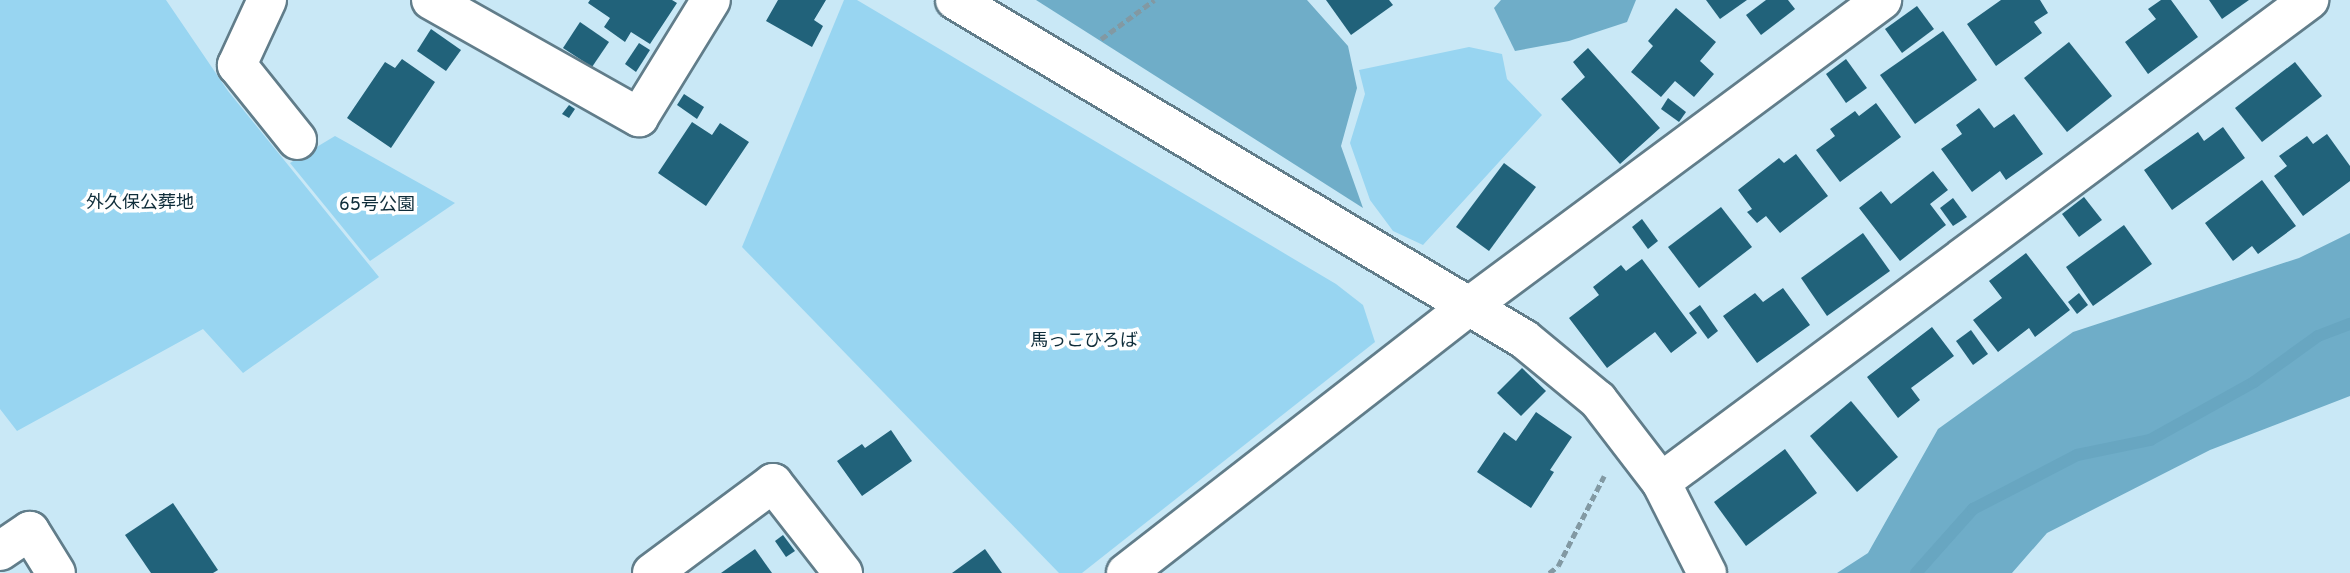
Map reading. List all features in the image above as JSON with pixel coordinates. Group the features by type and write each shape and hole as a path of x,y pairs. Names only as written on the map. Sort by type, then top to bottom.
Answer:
{"street":[{"path":"267,0 237,65 297,140"},
{"path":"431,0 639,117 711,0"},
{"path":"955,0 1466,308 1524,339 1598,400 1661,482 1707,573"},
{"path":"1126,573 1466,308 1882,0"},
{"path":"1661,482 2309,0"},
{"path":"652,573 773,483 843,573"},
{"path":"0,551 30,531 56,573"}],"path":[{"path":"1066,65 1154,0"},
{"path":"1549,573 1558,566 1625,435"}],"green space":[{"name":"外久保公葬地","path":"0,0 166,0 228,91 379,277 243,373 203,329 17,431 0,409"},
{"name":"馬っこひろば","path":"844,0 857,0 1336,284 1363,305 1375,342 1082,573 1059,573 742,247"},
{"path":"1469,47 1502,54 1507,79 1542,115 1423,245 1393,231 1370,200 1350,143 1365,94 1359,70"},
{"name":"65号公園","path":"335,136 455,203 370,261 290,163"}],"shaded area":[{"path":"1036,0 1307,0 1348,46 1357,88 1341,146 1363,208"},
{"path":"1501,0 1636,0 1627,22 1569,41 1515,51 1494,8"},
{"path":"2350,233 2350,396 2210,450 2047,533 2012,573 1837,573 1868,553 1938,429 2073,332 2299,258"}],"building":[{"path":"590,0 672,0 677,3 650,44 631,32 625,42 604,27 610,18 588,3"},
{"path":"778,0 826,0 814,20 823,26 812,47 766,21"},
{"path":"1326,0 1389,0 1393,5 1351,35"},
{"path":"1706,0 1747,0 1720,19"},
{"path":"1766,0 1788,0 1795,9 1761,35 1746,15"},
{"path":"2001,0 2040,0 2048,13 2034,22 2042,33 1996,66 1967,24"},
{"path":"2161,0 2171,0 2198,37 2148,74 2125,42 2156,19 2148,9"},
{"path":"2209,0 2249,0 2222,19"},
{"path":"1917,6 1934,29 1902,53 1885,29"},
{"path":"1676,8 1716,42 1700,61 1714,74 1694,97 1675,81 1661,97 1631,72 1653,46 1648,41"},
{"path":"580,22 609,42 592,67 563,48"},
{"path":"431,29 461,50 446,71 417,51"},
{"path":"1943,31 1977,80 1915,124 1880,75"},
{"path":"2069,42 2112,96 2067,132 2024,78"},
{"path":"639,43 650,50 636,72 625,64"},
{"path":"1588,48 1660,128 1620,164 1561,99 1585,77 1573,62"},
{"path":"402,59 435,82 391,148 347,118 385,62 395,68"},
{"path":"1846,59 1867,88 1846,103 1826,74"},
{"path":"2295,62 2322,96 2262,142 2235,108"},
{"path":"684,94 704,107 697,119 677,105"},
{"path":"1668,98 1686,112 1679,122 1661,109"},
{"path":"1876,103 1901,137 1840,182 1816,150 1835,136 1830,129 1855,111 1859,116"},
{"path":"569,105 575,109 569,118 562,114"},
{"path":"1979,108 1994,128 2014,114 2043,154 2006,180 2000,171 1972,192 1941,149 1962,134 1956,125"},
{"path":"692,122 712,135 720,123 749,142 706,206 658,173"},
{"path":"2223,127 2245,158 2172,210 2144,170 2198,132 2204,141"},
{"path":"2327,134 2350,166 2350,181 2303,216 2274,176 2287,166 2279,156 2307,136 2313,144"},
{"path":"1796,154 1828,196 1780,233 1766,216 1757,223 1747,212 1752,209 1738,190 1779,158 1784,163"},
{"path":"1504,163 1536,187 1489,251 1456,227"},
{"path":"1933,171 1948,190 1930,204 1946,225 1900,261 1859,208 1881,191 1891,204"},
{"path":"2262,180 2296,226 2258,254 2252,246 2233,261 2205,223"},
{"path":"2084,197 2102,220 2079,237 2062,214"},
{"path":"1953,198 1967,217 1953,226 1940,208"},
{"path":"1721,207 1752,247 1699,288 1668,247"},
{"path":"1642,219 1658,241 1648,249 1632,227"},
{"path":"2124,225 2152,264 2093,306 2066,267"},
{"path":"1863,233 1890,271 1827,316 1801,278"},
{"path":"2026,253 2070,310 2035,337 2029,328 1998,352 1973,320 2002,298 1989,281"},
{"path":"1642,259 1697,333 1671,353 1655,332 1607,368 1569,318 1599,295 1593,287 1621,265 1626,271"},
{"path":"1783,288 1810,325 1757,363 1723,316 1755,293 1763,302"},
{"path":"2079,293 2088,305 2077,314 2068,302"},
{"path":"1700,305 1718,331 1708,339 1689,313"},
{"path":"1932,327 1954,356 1911,388 1920,400 1898,418 1867,377"},
{"path":"1971,330 1988,354 1973,365 1956,341"},
{"path":"1522,368 1546,391 1521,416 1497,393"},
{"path":"1851,401 1898,457 1857,492 1810,436"},
{"path":"1536,412 1572,437 1550,470 1554,472 1531,508 1477,472 1504,432 1516,441"},
{"path":"891,430 912,461 862,496 837,461 862,444 865,448"},
{"path":"1785,449 1817,493 1746,546 1714,502"},
{"path":"173,503 218,570 213,573 151,573 125,535"},
{"path":"783,535 795,551 786,557 775,541"},
{"path":"755,549 772,573 721,573"},
{"path":"985,549 1002,573 952,573"}],"waterway":[{"path":"1916,573 1973,509 2077,455 2150,440 2254,382 2318,336 2350,324"}]}
